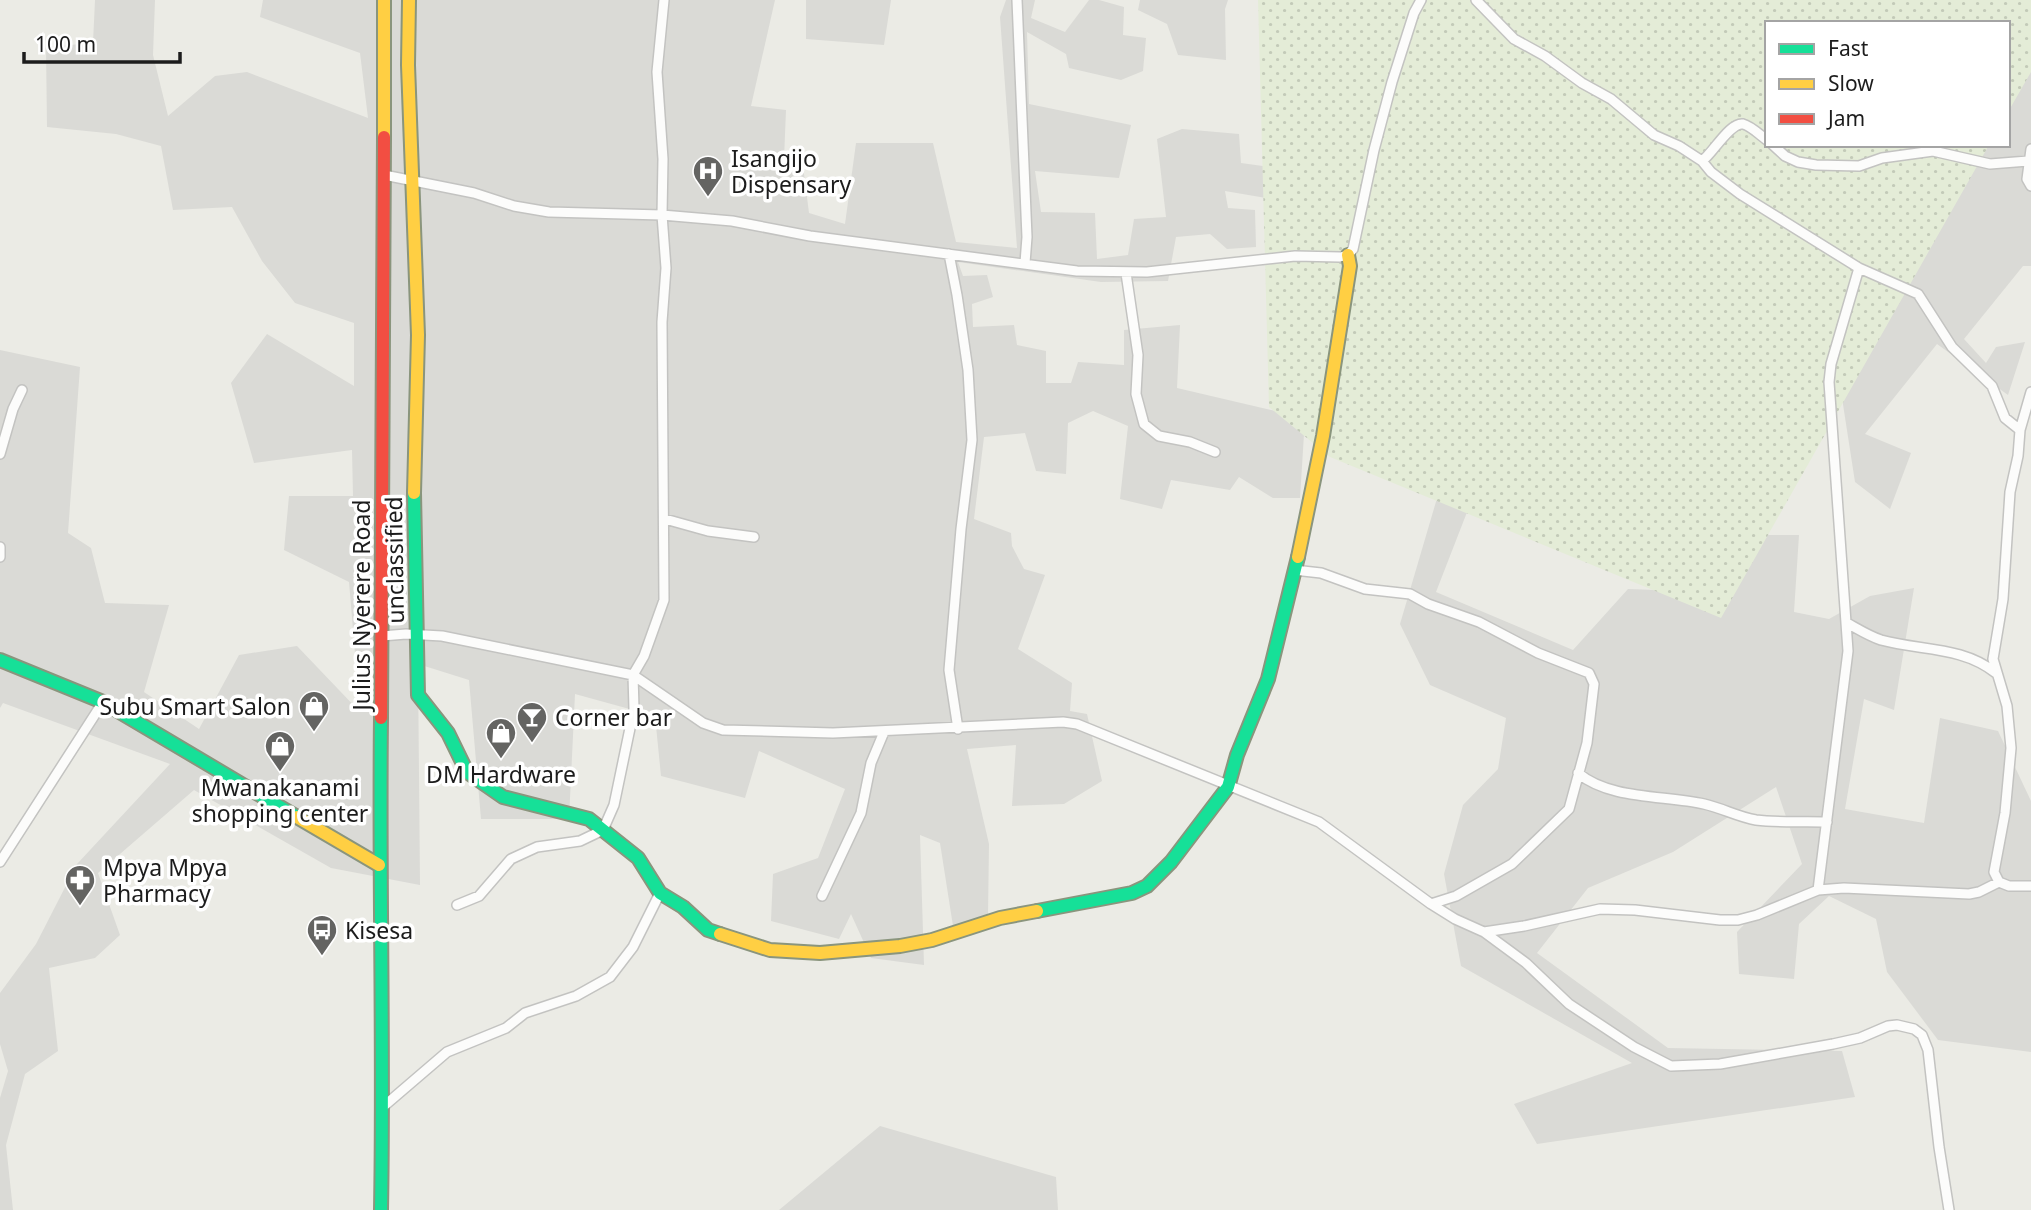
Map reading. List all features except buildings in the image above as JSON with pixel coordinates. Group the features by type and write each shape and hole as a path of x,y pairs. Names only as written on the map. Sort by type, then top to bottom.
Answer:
{"main road":[{"name":"Julius Nyerere Road","path":"381,1210 383,1107 379,865 384,0"},
{"name":"unclassified","path":"409,0 408,65 418,335 413,531 418,695 448,733 467,772 503,797 589,819 638,858 660,892"},
{"path":"660,892 683,907 708,930 770,950 820,953 900,946 932,940 1000,918 1132,893 1147,886 1171,862 1228,787 1237,755 1268,679 1323,436 1350,266 1348,255"},
{"path":"0,660 103,702 379,865"}],"street":[{"path":"457,905 479,896 511,859 537,847 580,841 603,830 614,805 634,709 633,675 644,656 664,600 662,322 666,268 657,72 664,0"},
{"path":"1017,0 1027,237 1025,263"},
{"path":"384,175 474,193 514,206 549,212 662,215 733,222 810,236 1077,271 1126,273 1192,268 1264,258 1340,257 1348,255 1355,241 1374,150 1392,82 1414,13 1422,0"},
{"path":"1476,0 1514,39 1611,99 1654,135 1679,146 1702,161 1711,172 1740,194 1860,268 1918,294 1952,347 1992,386 2005,418 2020,430"},
{"path":"1702,161 1730,129 1738,124 1744,124 1765,139"},
{"path":"1775,147 1785,156 1798,162 1816,165 1859,166 1882,158 1933,151 1990,164 2028,161"},
{"path":"2031,149 2027,179 2031,186"},
{"path":"949,254 968,370 972,440 949,670 958,729"},
{"path":"1818,890 1848,651 1829,382 1831,365 1860,268"},
{"path":"1126,273 1138,355 1136,394 1144,424 1159,436 1191,442 1215,452"},
{"path":"0,454 13,408 22,390"},
{"path":"2031,391 2028,411 2020,430 2018,456 2010,492 2003,599 1993,659 2007,706 2011,748 2008,793 1994,873 1999,882 2009,886 2031,886"},
{"path":"665,520 708,531 754,537"},
{"path":"0,547 0,557"},
{"path":"1294,570 1321,573 1365,589 1410,594 1428,604 1479,622 1538,653 1589,673 1594,684 1587,743 1569,809 1512,864 1457,896 1431,904"},
{"path":"1847,623 1884,640 1941,649 1975,658 1996,673"},
{"path":"382,636 442,636 633,675 703,723 723,730 833,733 1063,722 1077,724 1319,822 1431,904 1484,932 1525,963 1569,1003 1634,1047 1671,1066 1720,1064 1833,1044 1860,1038 1888,1026 1914,1029 1922,1035 1928,1049 1949,1210"},
{"path":"0,862 103,702"},
{"path":"822,896 861,813 871,763 884,732"},
{"path":"1578,773 1588,781 1602,786 1643,796 1704,804 1756,820 1827,822"},
{"path":"1484,932 1600,909 1738,920 1818,890 1844,888 1969,894 1999,882"},
{"path":"383,1107 447,1052 506,1028 526,1013 576,996 610,977 634,947 660,892"}],"shaded area":[{"path":"95,0 155,0 153,55 168,116 215,76 247,72 368,118 360,53 260,17 263,0 775,0 751,106 786,110 784,159 802,158 809,213 845,224 856,143 933,143 956,242 1017,248 1000,17 1006,0 1035,0 1031,18 1065,32 1089,0 1124,7 1123,35 1146,38 1143,71 1121,80 1069,68 1066,54 1027,32 1029,104 1131,125 1119,178 1035,171 1041,212 1095,213 1097,259 1128,255 1134,219 1166,217 1157,139 1182,129 1239,134 1241,163 1270,167 1266,198 1225,191 1228,208 1255,210 1256,247 1227,249 1210,234 1176,237 1168,281 1101,282 958,262 963,276 987,275 993,297 972,304 973,327 1014,325 1017,345 1046,351 1046,383 1071,383 1078,362 1124,365 1124,330 1180,325 1177,388 1305,418 1300,498 1273,498 1239,477 1230,490 1171,480 1162,509 1120,499 1128,426 1093,411 1068,423 1066,474 1036,471 1025,433 984,437 974,519 1011,533 1012,546 1024,569 1045,575 1018,649 1072,683 1070,711 1087,714 1102,781 1064,804 1012,806 1016,745 967,749 989,844 988,915 953,926 940,843 920,835 924,965 871,958 851,914 839,939 771,921 773,874 818,858 845,789 759,751 745,798 661,776 655,716 575,694 569,819 481,819 469,680 418,664 420,885 331,868 194,790 98,873 120,935 95,958 49,968 58,1051 25,1074 6,1145 13,1210 0,1210 0,1098 8,1071 0,1044 0,993 36,944 77,864 170,764 3,703 0,708 0,350 80,367 68,533 91,548 105,603 169,605 144,692 199,729 239,655 297,646 360,712 349,582 284,550 289,496 353,496 352,450 254,463 231,383 267,334 354,386 354,323 295,303 262,261 232,207 173,210 161,146 116,134 47,127 46,47 93,43"},
{"path":"806,0 891,0 884,45 806,39"},
{"path":"1140,0 1228,0 1225,9 1226,60 1178,55 1167,24 1138,10"},
{"path":"2031,0 2031,266 2023,266 1964,339 1986,363 1996,347 2025,342 2008,395 1937,344 1865,434 1911,453 1890,509 1855,482 1840,385 1872,147 2010,147 2010,21"},
{"path":"1468,393 1504,417 1436,592 1573,650 1628,589 1713,592 1753,535 1799,535 1794,612 1829,619 1870,596 1914,588 1894,710 1864,699 1845,809 1924,823 1940,718 1998,731 2031,801 2031,1052 1938,1040 1887,972 1876,919 1829,896 1799,924 1794,979 1739,974 1737,932 1802,864 1776,787 1673,852 1588,888 1537,953 1668,1048 1842,1051 1855,1097 1537,1144 1514,1104 1632,1063 1461,966 1444,874 1463,805 1498,769 1506,718 1430,685 1400,624"},
{"path":"880,1126 1056,1177 1058,1210 779,1210"}],"green space":[{"path":"1258,0 2031,0 2031,72 2010,109 2010,21 1765,21 1765,147 1988,147 1721,618 1330,457 1269,407"}],"traffic: fast":[{"path":"414,493 418,695 448,733 467,772 503,797 589,819 638,858 660,893 683,907 708,930 720,934"},
{"path":"1037,911 1132,893 1147,886 1171,862 1228,787 1237,755 1268,679 1298,557"},
{"path":"0,660 103,702 297,817"},
{"path":"381,718 381,1210"}],"traffic: slow":[{"path":"384,0 384,137"},
{"path":"409,0 408,65 418,335 414,493"},
{"path":"1298,557 1323,436 1350,266 1348,255"},
{"path":"297,817 379,865"},
{"path":"720,934 770,950 820,953 900,946 932,940 1000,918 1037,911"}],"traffic: jam":[{"path":"381,718 384,137"}],"place":[{"name":"Isangijo Dispensary","path":"708,198"},
{"name":"Subu Smart Salon","path":"314,733"},
{"name":"Corner bar","path":"532,744"},
{"name":"DM Hardware","path":"501,760"},
{"name":"Mwanakanami shopping center","path":"280,773"},
{"name":"Mpya Mpya Pharmacy","path":"80,907"},
{"name":"Kisesa","path":"322,957"}]}
